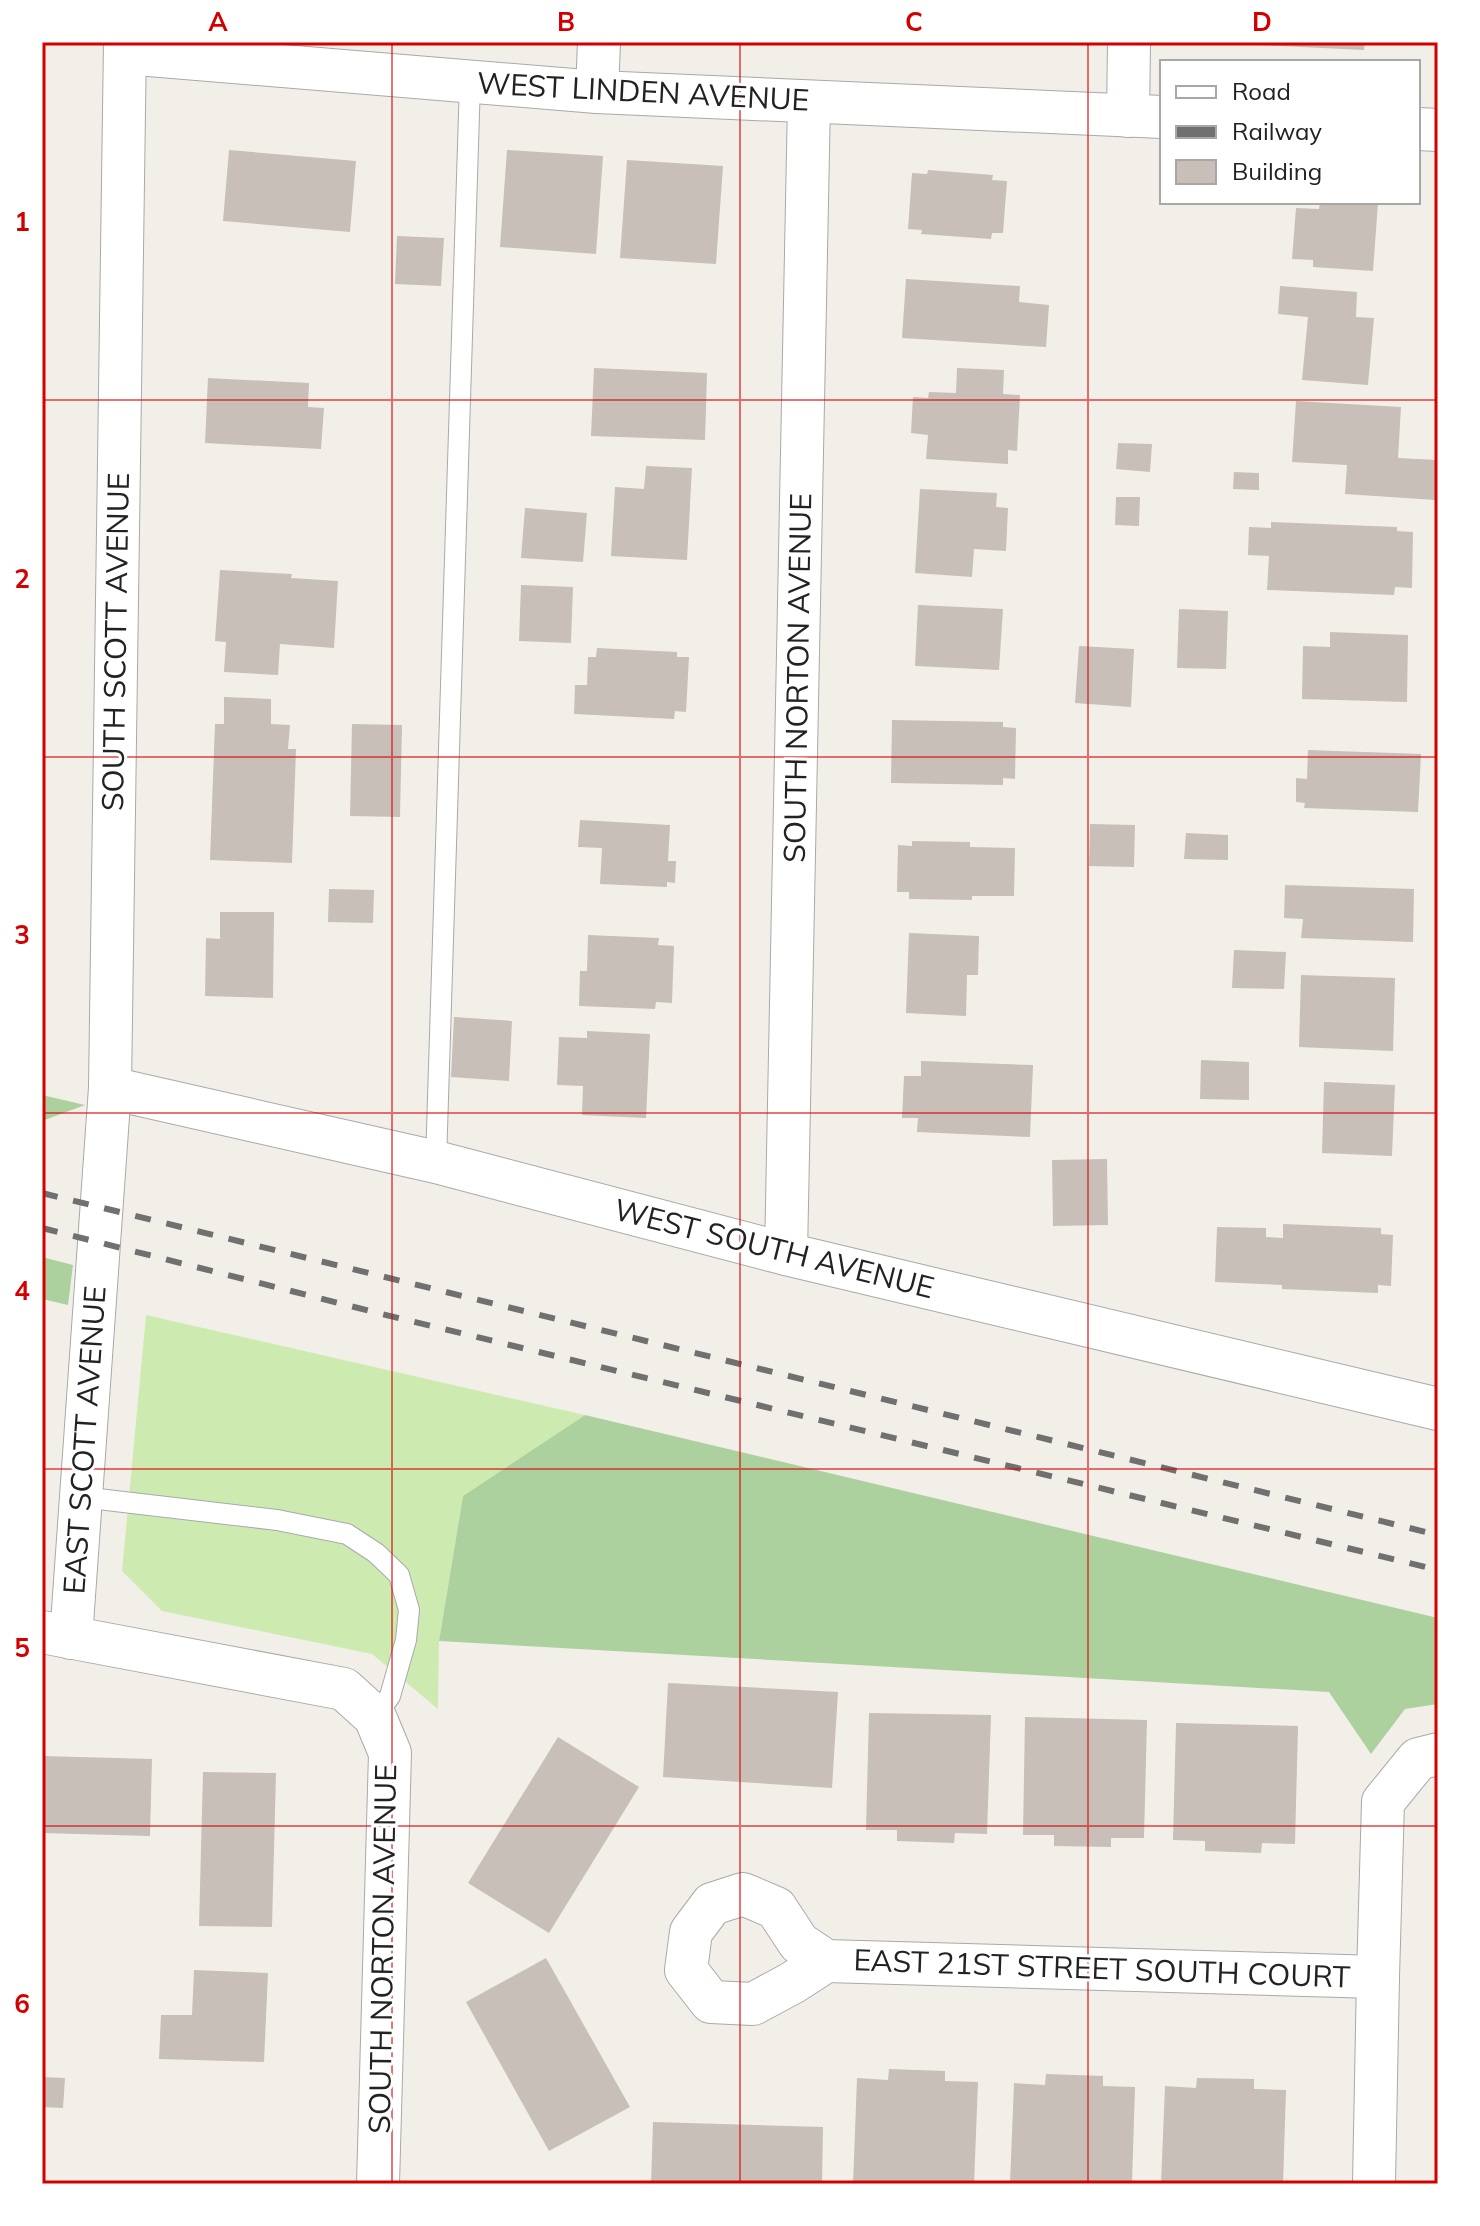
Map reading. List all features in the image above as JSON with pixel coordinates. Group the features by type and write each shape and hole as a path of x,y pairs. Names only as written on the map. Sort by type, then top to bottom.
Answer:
{"street":[{"path":"597,92 599,42"},
{"path":"1129,42 1145,116"},
{"name":"WEST LINDEN AVENUE","path":"125,47 597,92 1145,116"},
{"name":"SOUTH SCOTT AVENUE","path":"98,1242 110,1088 125,47"},
{"name":"SOUTH NORTON AVENUE","path":"786,1254 809,102"},
{"name":"WEST SOUTH AVENUE","path":"110,1088 436,1162 786,1254 1438,1409"},
{"name":"EAST SCOTT AVENUE","path":"57,1635 81,1497 98,1242"},
{"path":"57,1635 344,1689 375,1717"},
{"name":"SOUTH NORTON AVENUE","path":"375,1717 390,1753 378,2184"},
{"path":"1374,2184 1383,1802 1428,1757"},
{"name":"EAST 21ST STREET SOUTH COURT","path":"826,1961 1378,1977"}],"lane":[{"path":"436,1162 470,82"},
{"path":"81,1497 277,1520 347,1534 376,1553 399,1575 409,1610 406,1640 390,1696 375,1717"}],"green space":[{"path":"42,1095 85,1105 42,1121"},
{"path":"42,1257 73,1265 68,1305 42,1299"},
{"path":"146,1315 585,1415 463,1496 439,1641 438,1709 372,1654 162,1611 122,1571"},
{"path":"585,1415 1438,1618 1438,1704 1405,1709 1371,1754 1329,1692 439,1641 463,1496"}],"building":[{"path":"1259,42 1365,42 1364,50 1259,45"},
{"path":"229,150 356,161 350,232 223,221"},
{"path":"507,150 603,156 596,254 500,247"},
{"path":"627,160 723,166 716,264 620,258"},
{"path":"928,170 993,175 992,180 1007,181 1003,233 992,233 991,239 921,234 922,230 908,229 912,173 927,174"},
{"path":"1320,204 1378,204 1373,271 1313,267 1313,260 1292,259 1296,208 1319,209"},
{"path":"397,236 444,238 441,286 395,284"},
{"path":"906,279 1020,286 1019,302 1049,305 1046,347 902,338"},
{"path":"1280,286 1357,292 1356,317 1374,318 1368,385 1302,380 1308,317 1278,314"},
{"path":"594,368 707,373 705,440 591,436"},
{"path":"957,368 1004,370 1003,394 1020,395 1017,451 1008,450 1008,464 926,459 928,435 911,433 913,397 928,398 929,392 956,393"},
{"path":"208,378 309,383 308,407 324,408 321,449 205,443"},
{"path":"1296,401 1401,407 1398,458 1437,460 1435,500 1345,494 1347,465 1292,462"},
{"path":"1118,443 1152,444 1150,472 1116,469"},
{"path":"646,466 692,468 687,560 611,556 615,487 644,489"},
{"path":"1234,472 1259,473 1259,490 1233,489"},
{"path":"920,489 997,493 996,507 1008,508 1006,551 974,549 972,577 915,573"},
{"path":"1116,497 1140,497 1139,526 1115,525"},
{"path":"525,508 587,513 583,562 521,558"},
{"path":"1271,522 1397,527 1397,531 1413,532 1412,588 1395,587 1394,595 1267,590 1269,556 1248,555 1249,527 1271,528"},
{"path":"220,570 292,574 291,578 338,581 334,648 280,644 278,675 224,672 226,642 215,641"},
{"path":"521,585 573,587 571,643 519,641"},
{"path":"918,605 1003,609 999,670 915,666"},
{"path":"1179,609 1228,611 1226,669 1177,668"},
{"path":"1330,632 1408,635 1407,702 1302,699 1303,646 1330,647"},
{"path":"1079,646 1134,649 1131,707 1075,703"},
{"path":"597,648 677,652 677,657 689,657 686,712 675,711 674,719 574,714 575,685 587,685 588,657 596,657"},
{"path":"224,697 271,699 271,724 290,725 288,749 296,749 292,863 210,860 215,724 224,724"},
{"path":"892,720 1003,722 1003,727 1016,728 1015,779 1003,778 1003,785 891,783"},
{"path":"352,724 402,725 400,817 350,816"},
{"path":"1308,750 1421,754 1418,812 1304,808 1305,803 1296,802 1296,778 1307,779"},
{"path":"580,820 670,825 668,861 676,861 675,883 667,882 667,887 600,884 602,848 578,847"},
{"path":"1090,824 1135,825 1134,867 1089,866"},
{"path":"1186,833 1228,835 1228,860 1184,859"},
{"path":"912,841 970,842 970,847 1015,848 1014,896 972,896 972,900 909,899 909,892 897,892 898,845 912,846"},
{"path":"1285,885 1414,889 1413,942 1301,938 1303,919 1284,918"},
{"path":"329,889 374,890 373,923 328,922"},
{"path":"220,912 274,912 273,998 205,996 206,938 220,939"},
{"path":"909,933 979,936 978,975 967,975 966,1016 906,1013"},
{"path":"588,935 659,938 658,945 674,946 672,1003 656,1002 655,1009 579,1006 580,971 587,971"},
{"path":"1234,950 1286,952 1284,989 1232,988"},
{"path":"1301,975 1395,978 1393,1051 1299,1047"},
{"path":"454,1017 512,1021 509,1081 451,1077"},
{"path":"587,1031 650,1034 646,1118 582,1115 583,1086 557,1085 559,1037 587,1038"},
{"path":"1201,1060 1249,1062 1249,1100 1200,1099"},
{"path":"921,1061 1033,1065 1030,1137 917,1132 918,1118 902,1118 904,1076 921,1076"},
{"path":"1324,1082 1395,1085 1392,1156 1322,1153"},
{"path":"1107,1159 1108,1225 1053,1226 1052,1160"},
{"path":"1283,1224 1381,1228 1381,1234 1393,1235 1391,1286 1378,1285 1378,1293 1282,1289 1282,1285 1215,1282 1217,1227 1266,1228 1266,1237 1283,1238"},
{"path":"668,1683 838,1692 832,1788 663,1777"},
{"path":"869,1713 991,1715 987,1834 955,1833 954,1843 897,1841 897,1830 866,1830"},
{"path":"1025,1717 1147,1720 1144,1838 1111,1838 1111,1847 1054,1846 1054,1835 1023,1835"},
{"path":"1176,1723 1298,1726 1295,1844 1262,1843 1261,1853 1205,1851 1205,1841 1173,1840"},
{"path":"558,1737 639,1787 549,1933 468,1883"},
{"path":"42,1756 152,1759 150,1836 42,1833"},
{"path":"203,1772 276,1773 272,1927 199,1926"},
{"path":"546,1958 630,2107 549,2151 466,2002"},
{"path":"194,1970 268,1973 264,2062 159,2059 161,2015 192,2015"},
{"path":"889,2069 945,2071 945,2081 978,2082 974,2184 853,2184 857,2078 888,2080"},
{"path":"1046,2074 1103,2076 1103,2086 1135,2087 1132,2184 1010,2184 1014,2083 1045,2085"},
{"path":"42,2077 65,2078 63,2108 42,2107"},
{"path":"1197,2078 1254,2079 1254,2089 1286,2090 1283,2184 1161,2184 1165,2086 1196,2088"},
{"path":"653,2122 823,2127 822,2184 651,2184"}],"railway":[{"path":"42,1193 1438,1535"},
{"path":"42,1228 382,1314 1438,1570"}]}
